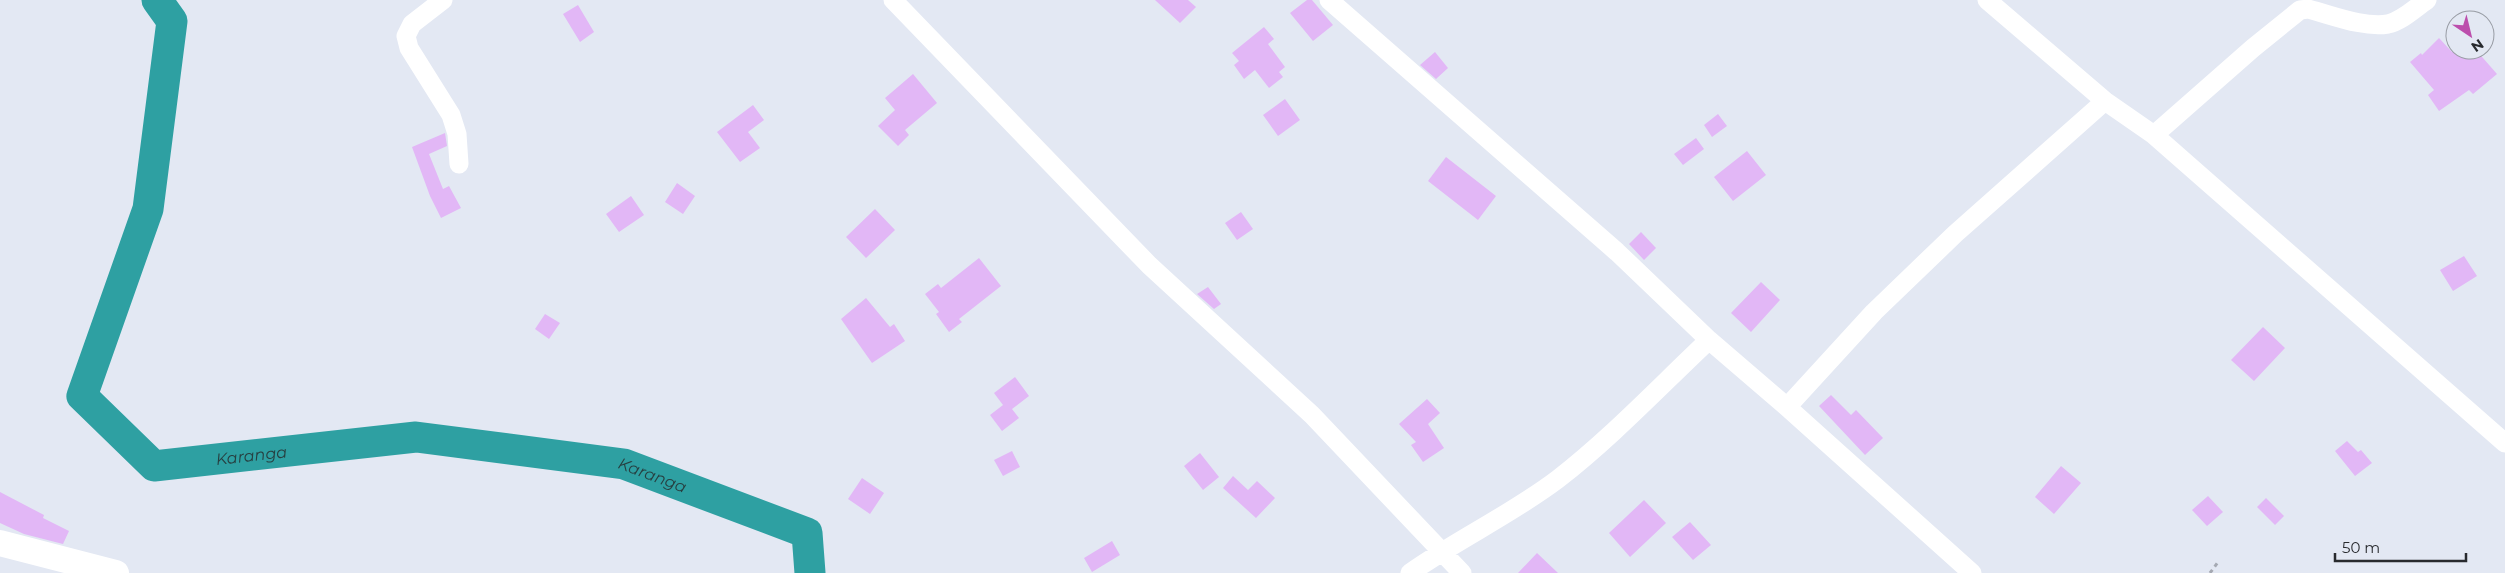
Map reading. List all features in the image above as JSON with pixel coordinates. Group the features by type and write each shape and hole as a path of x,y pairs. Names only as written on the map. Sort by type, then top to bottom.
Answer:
{"main road":[{"path":"0,544 116,573"}],"street":[{"path":"443,0 412,24 406,36 409,48 451,115 457,134 459,164"},
{"path":"893,0 1149,265 1312,415 1462,573"},
{"path":"1329,0 1617,252 1709,340 1787,407 1972,573"},
{"path":"1986,0 2105,101 2154,136 2505,443"},
{"path":"2154,136 2252,48 2300,10 2308,9 2373,24 2389,24 2404,17 2427,0"},
{"path":"1787,407 1874,312 1955,234 2105,101"},
{"path":"1410,573 1441,551 1557,480 1608,437 1709,340"}],"path":[{"path":"2210,573 2218,562"}],"building":[{"path":"1155,0 1188,0 1196,7 1180,23"},
{"path":"1307,0 1312,0 1333,25 1313,41 1290,13"},
{"path":"578,5 594,32 580,42 563,14"},
{"path":"1264,27 1274,39 1268,44 1285,67 1279,72 1283,77 1269,88 1255,70 1244,79 1234,65 1239,61 1232,53"},
{"path":"2439,38 2445,44 2445,60 2485,60 2497,74 2473,94 2469,90 2439,111 2428,95 2434,90 2410,62 2421,53 2422,55"},
{"path":"1435,52 1448,68 1436,79 1420,65"},
{"path":"913,74 937,103 905,130 909,135 898,146 878,126 895,110 885,98"},
{"path":"1285,99 1300,120 1278,136 1263,115"},
{"path":"753,105 764,120 748,132 760,148 740,162 717,132"},
{"path":"1718,114 1727,126 1712,137 1704,125"},
{"path":"445,133 447,146 429,154 443,189 449,186 461,208 441,218 430,196 412,147"},
{"path":"1696,138 1704,149 1683,165 1674,154"},
{"path":"1747,151 1766,175 1733,201 1714,177"},
{"path":"1446,157 1496,196 1478,220 1428,181"},
{"path":"677,183 695,196 683,214 665,202"},
{"path":"631,196 644,215 619,232 606,214"},
{"path":"875,209 895,230 866,258 846,237"},
{"path":"1241,212 1253,229 1237,240 1225,223"},
{"path":"1641,232 1656,248 1644,260 1629,244"},
{"path":"2464,256 2477,276 2453,291 2440,270"},
{"path":"979,258 1001,286 959,319 962,322 949,332 936,314 939,312 925,294 938,284 941,288"},
{"path":"1761,282 1780,300 1751,332 1731,313"},
{"path":"1208,287 1221,304 1214,309 1197,294"},
{"path":"866,298 890,327 894,324 905,341 872,363 841,319"},
{"path":"545,314 560,323 549,339 535,329"},
{"path":"2263,327 2285,348 2254,381 2231,360"},
{"path":"1015,377 1029,396 1012,409 1019,418 1002,431 990,415 1003,405 994,393"},
{"path":"1831,395 1851,415 1856,410 1883,438 1865,455 1819,406"},
{"path":"1427,399 1440,413 1428,424 1444,448 1423,462 1411,445 1416,442 1399,424"},
{"path":"2347,441 2358,452 2361,450 2372,463 2355,476 2335,451"},
{"path":"1012,451 1020,467 1003,476 994,460"},
{"path":"1200,453 1219,477 1203,490 1184,466"},
{"path":"2061,466 2081,483 2054,514 2035,497"},
{"path":"1233,476 1248,490 1257,481 1275,498 1256,518 1223,488"},
{"path":"862,478 884,493 870,514 848,499"},
{"path":"0,492 44,515 43,518 69,531 63,544 24,534 0,523"},
{"path":"2208,496 2223,512 2207,526 2192,510"},
{"path":"2266,498 2284,516 2275,525 2257,507"},
{"path":"1644,500 1666,523 1630,557 1609,533"},
{"path":"1690,522 1711,545 1693,560 1672,537"},
{"path":"1112,541 1120,555 1092,572 1084,558"},
{"path":"1537,553 1558,573 1518,573"}],"waterway":[{"name":"Karanga","path":"157,0 172,21 148,209 82,396 154,466 416,437 624,464 807,533 810,573"}]}
